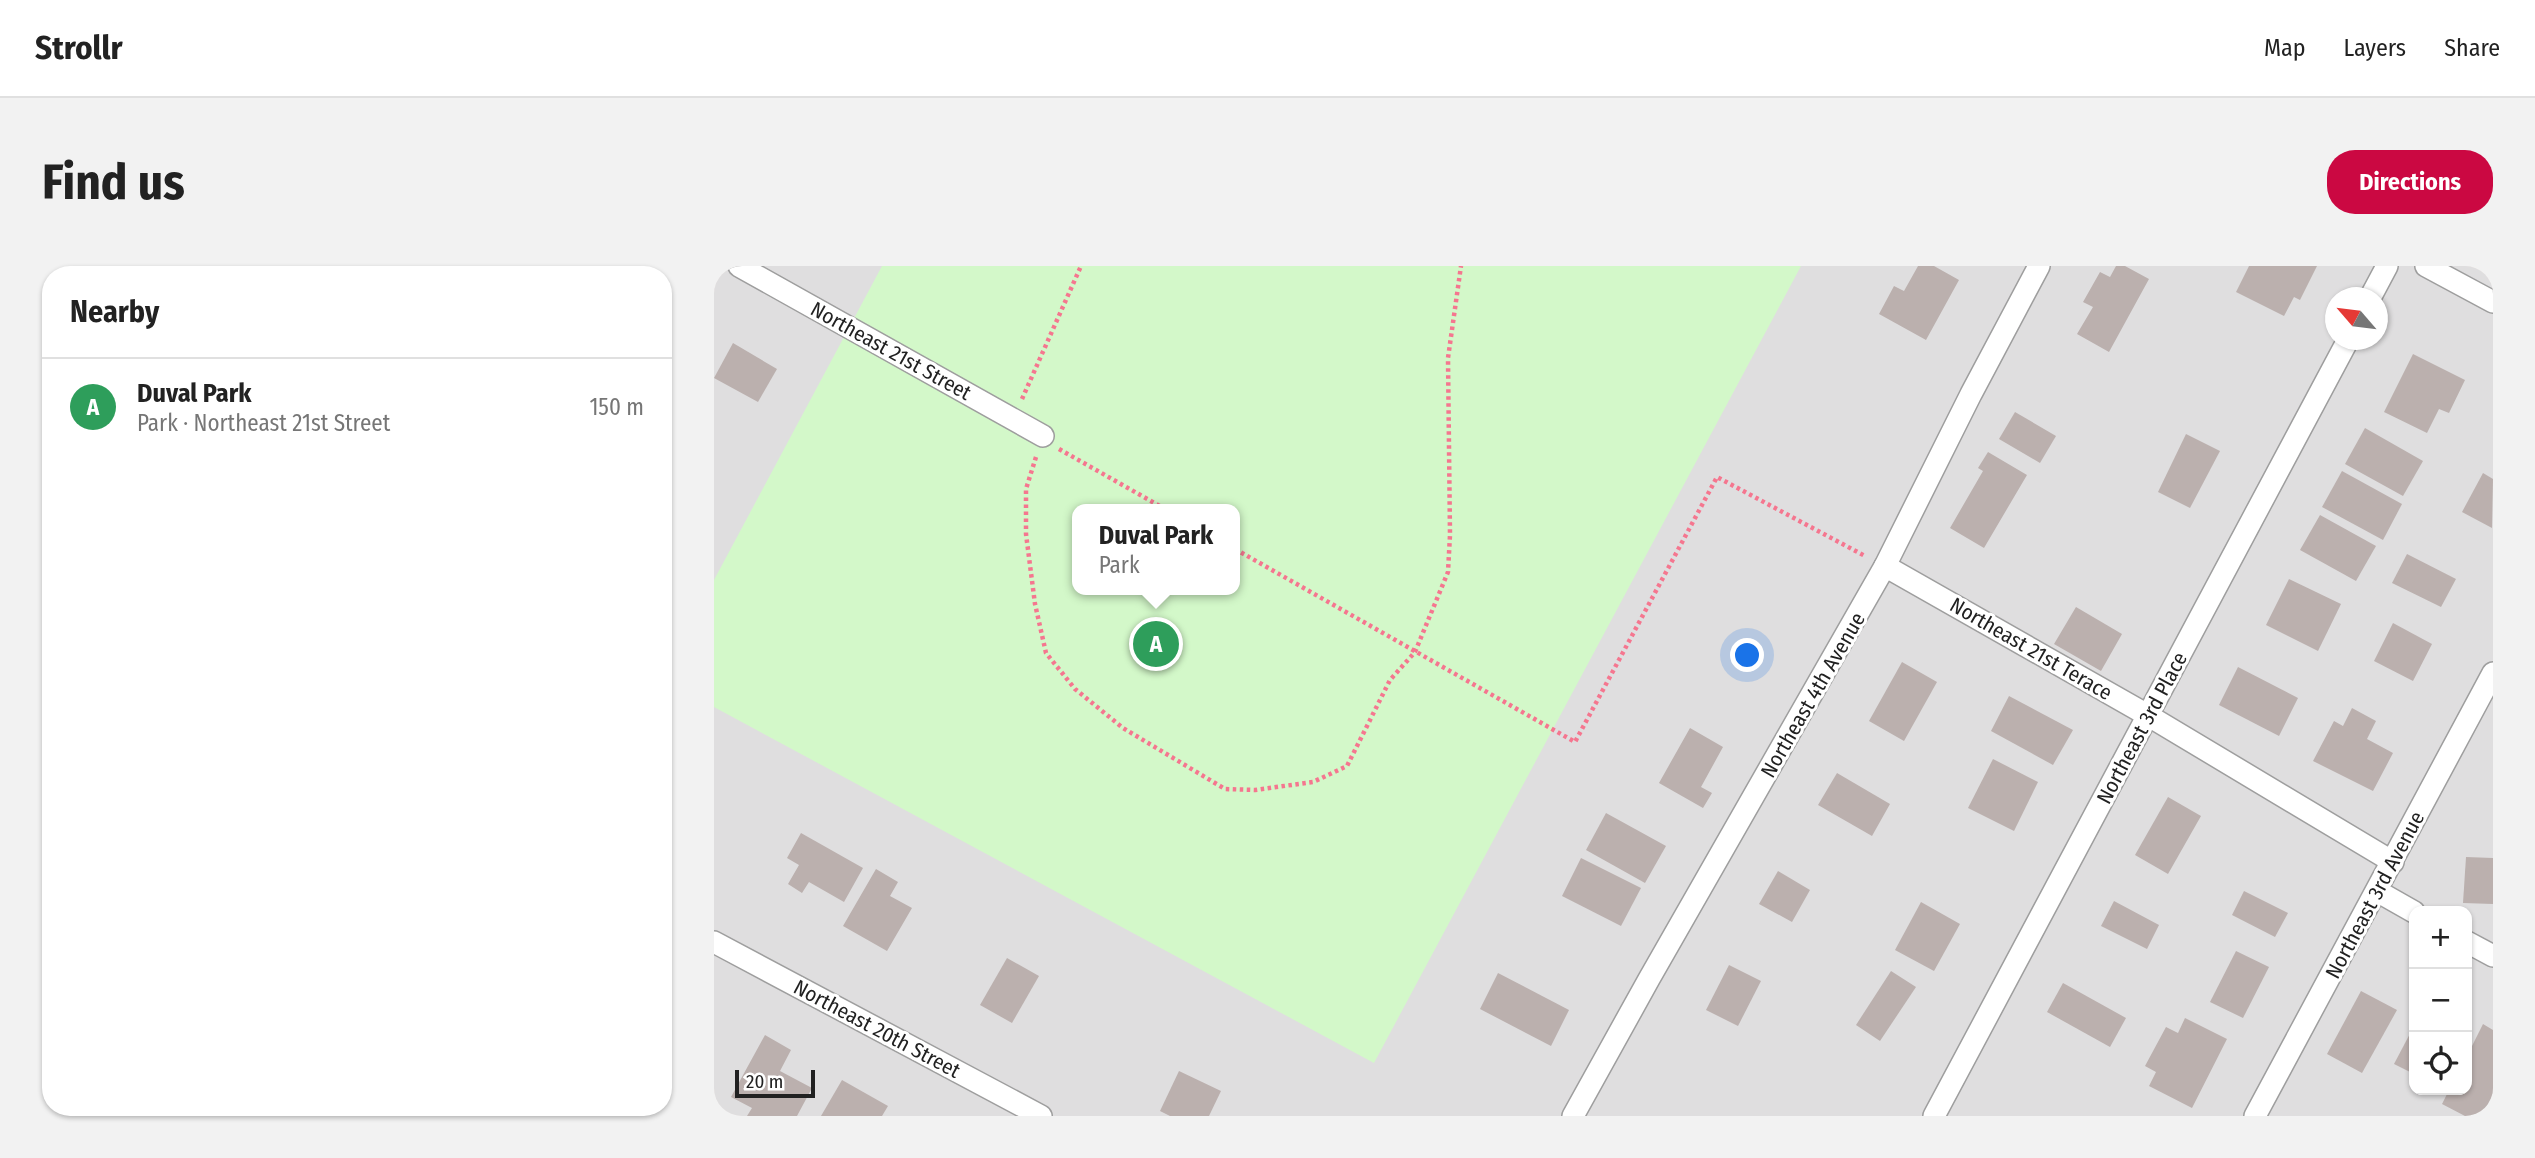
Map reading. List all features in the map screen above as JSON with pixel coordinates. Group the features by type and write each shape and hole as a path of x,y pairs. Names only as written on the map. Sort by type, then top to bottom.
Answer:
{"street":[{"name":"Northeast 21st Street","path":"738,266 1043,436"},
{"name":"Northeast 4th Avenue","path":"1573,1116 1885,566 2039,266"},
{"path":"2376,287 2387,266"},
{"path":"2426,266 2453,272 2493,302"},
{"name":"Northeast 3rd Place","path":"1934,1116 2343,350"},
{"name":"Northeast 21st Terace","path":"1885,566 2149,716 2393,862"},
{"name":"Northeast 3rd Avenue","path":"2255,1116 2493,673"},
{"path":"2377,891 2409,909"},
{"name":"Northeast 20th Street","path":"714,942 1041,1116"},
{"path":"2472,945 2493,956"}],"path":[{"path":"1013,419 1081,266"},
{"path":"1156,504 1055,447 1043,436 1026,489 1026,534 1035,604 1046,653 1075,689 1123,727 1226,789 1255,790 1313,782 1347,766 1391,680 1415,652 1448,572 1448,358 1461,266"},
{"path":"1240,552 1575,742 1717,477 1885,566"}],"shaded area":[{"path":"714,266 2493,266 2493,1116 714,1116"}],"green space":[{"path":"882,266 1801,266 1374,1063 714,707 714,580"}],"building":[{"path":"1918,266 1934,266 1959,280 1926,340 1879,314 1894,286 1904,291"},
{"path":"2116,266 2125,266 2149,279 2109,352 2077,334 2093,307 2083,302 2100,272 2110,277"},
{"path":"2249,266 2317,266 2300,300 2294,297 2284,316 2236,292"},
{"path":"733,343 777,369 758,402 714,378"},
{"path":"2413,354 2465,380 2449,413 2439,409 2427,433 2384,412"},
{"path":"2015,412 2056,436 2040,463 1999,439"},
{"path":"2365,428 2423,461 2403,496 2345,464"},
{"path":"2186,434 2220,451 2190,508 2158,492"},
{"path":"1988,452 2027,475 1984,548 1950,528 1983,471 1978,468"},
{"path":"2342,471 2402,504 2383,540 2322,507"},
{"path":"2483,473 2493,479 2492,528 2462,512"},
{"path":"2320,515 2376,546 2356,581 2300,550"},
{"path":"2407,554 2456,579 2441,607 2392,583"},
{"path":"2289,579 2341,604 2318,651 2266,625"},
{"path":"2076,607 2122,634 2101,671 2054,644"},
{"path":"2393,623 2432,644 2413,681 2374,661"},
{"path":"1902,662 1937,682 1904,741 1869,721"},
{"path":"2238,667 2298,698 2279,736 2219,705"},
{"path":"2009,696 2073,730 2053,765 1991,731"},
{"path":"2352,708 2376,721 2367,739 2393,753 2373,791 2313,761 2334,721 2343,726"},
{"path":"1690,728 1723,747 1701,787 1712,793 1703,808 1659,783"},
{"path":"1993,759 2038,782 2014,831 1968,808"},
{"path":"1837,773 1890,804 1872,836 1818,805"},
{"path":"2168,797 2201,816 2168,874 2135,855"},
{"path":"1606,813 1666,846 1645,883 1586,850"},
{"path":"801,833 863,868 844,902 809,882 802,893 788,884 799,865 787,858"},
{"path":"2466,857 2493,858 2493,904 2463,903"},
{"path":"1581,858 1641,888 1621,926 1562,896"},
{"path":"876,869 898,882 890,896 912,908 887,951 843,926"},
{"path":"1778,871 1810,890 1792,922 1759,904"},
{"path":"2244,891 2288,913 2275,937 2232,915"},
{"path":"2114,901 2159,925 2147,949 2101,926"},
{"path":"1921,902 1960,924 1934,971 1895,950"},
{"path":"2236,951 2269,967 2243,1018 2210,1002"},
{"path":"1007,958 1039,976 1012,1023 980,1005"},
{"path":"1729,965 1761,981 1738,1026 1706,1010"},
{"path":"1891,971 1916,987 1880,1041 1856,1025"},
{"path":"1498,973 1569,1010 1551,1046 1480,1009"},
{"path":"2063,983 2126,1018 2110,1047 2047,1012"},
{"path":"2361,991 2397,1010 2362,1073 2327,1054"},
{"path":"2185,1018 2227,1039 2192,1108 2149,1086 2156,1072 2145,1066 2166,1027 2178,1033"},
{"path":"2483,1024 2493,1030 2493,1094 2482,1116 2465,1116 2442,1104 2446,1095 2472,1095 2472,1046"},
{"path":"765,1035 791,1050 780,1071 812,1088 797,1116 747,1116 752,1108 731,1097"},
{"path":"2409,1036 2409,1072 2394,1064"},
{"path":"1179,1071 1221,1091 1209,1116 1170,1116 1160,1111"},
{"path":"842,1080 888,1106 882,1116 821,1116"}],"place":[{"name":"Duval Park","path":"1156,644"}]}
